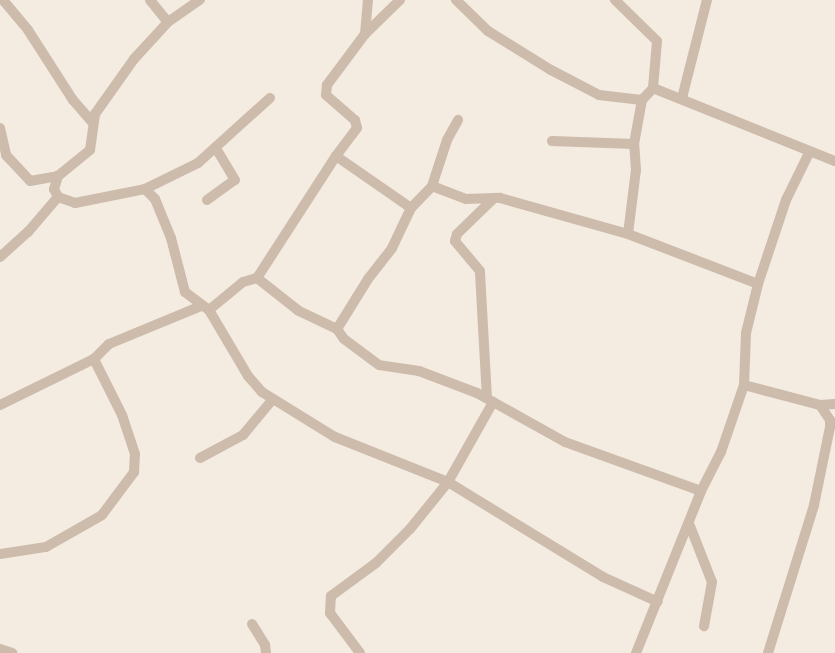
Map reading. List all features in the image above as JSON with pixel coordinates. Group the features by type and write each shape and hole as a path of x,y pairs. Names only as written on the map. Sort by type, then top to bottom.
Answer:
{"street":[{"path":"3,0 28,30 73,100 91,121"},
{"path":"150,0 168,22"},
{"path":"0,128 6,155 30,181 58,176 90,150 91,121 134,59 168,22 200,0"},
{"path":"366,34 368,0"},
{"path":"0,405 94,359 109,344 205,308 243,282 257,278 336,156 356,128 355,120 326,95 327,85 366,34 400,0"},
{"path":"456,0 488,31 551,70 599,95 642,100"},
{"path":"615,0 658,41 653,88 642,100 634,144 636,170 628,234"},
{"path":"682,98 707,0"},
{"path":"653,88 682,98 809,153 835,161"},
{"path":"58,176 54,190 58,197 75,203 145,189 198,163 270,98"},
{"path":"337,329 368,279 392,248 411,208 432,186 447,140 458,120"},
{"path":"552,141 634,144"},
{"path":"207,200 235,180 216,148"},
{"path":"636,653 690,526 701,491 721,452 744,385 746,333 758,284 786,200 809,153"},
{"path":"336,156 411,208"},
{"path":"432,186 466,199 492,200 500,198 628,234 758,284"},
{"path":"145,189 155,199 172,238 185,292 205,308 248,376 273,399 335,437 448,482 603,577 658,602"},
{"path":"0,257 28,232 58,197"},
{"path":"360,653 330,613 331,596 376,563 410,529 448,482 490,400 480,271 455,241 492,200"},
{"path":"257,278 299,311 337,329 344,339 379,365 419,371 490,400 565,442 701,491"},
{"path":"0,554 46,547 95,519 134,472 135,454 122,415 94,359"},
{"path":"744,385 820,405 835,404"},
{"path":"200,458 243,435 273,399"},
{"path":"768,653 814,505 830,427 820,405"},
{"path":"690,526 712,582 704,626"},
{"path":"252,624 265,645 266,653"},
{"path":"0,649 12,653"}]}
